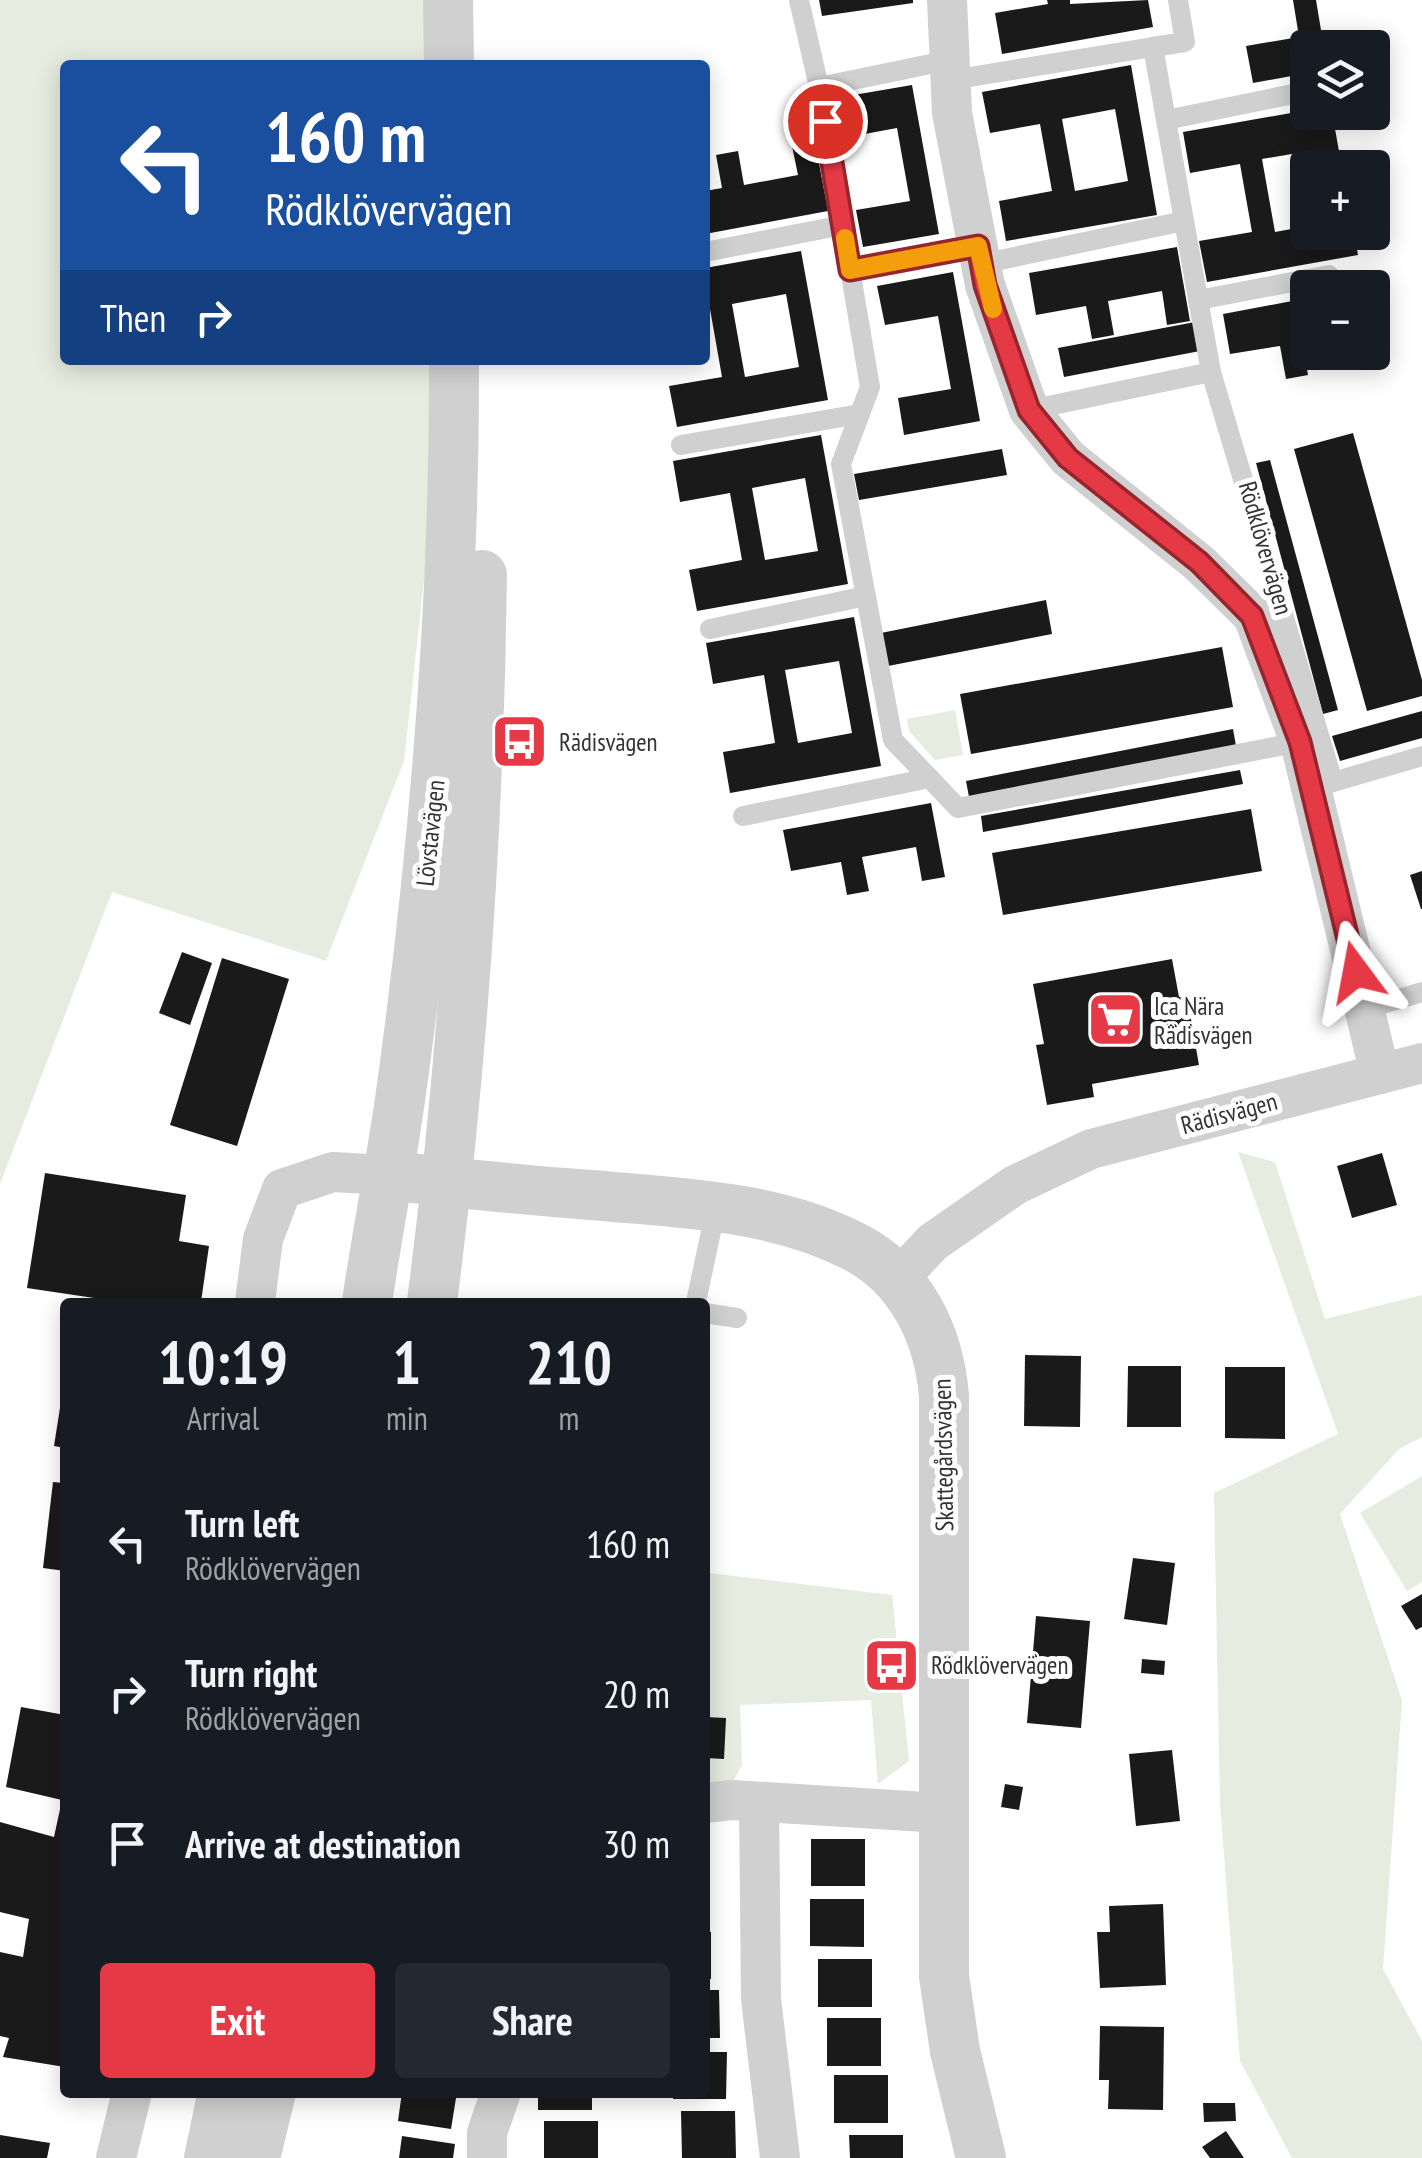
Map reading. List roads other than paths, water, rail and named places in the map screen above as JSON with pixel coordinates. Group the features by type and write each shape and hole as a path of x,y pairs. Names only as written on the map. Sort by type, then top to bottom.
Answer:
{"street":[{"path":"448,0 450,60"},
{"path":"472,0 473,60"},
{"name":"Rödklövervägen","path":"947,0 952,113 979,255 1029,410 1068,458 1199,562 1252,616 1300,742 1322,785 1380,1074"},
{"name":"Lövstavägen","path":"368,1298 400,1104 442,720 455,467 454,365"},
{"name":"Lövstavägen","path":"432,1298 446,1182 480,728 480,365"},
{"name":"Rädisvägen","path":"897,1280 933,1242 1015,1185 1091,1149 1422,1063"},
{"path":"256,1298 263,1239 282,1189 333,1172 386,1176"},
{"name":"Skattegårdsvägen","path":"386,1176 716,1206 797,1225 856,1246 897,1280 930,1326 940,1356 944,1396 944,1976 955,2051 981,2158"},
{"path":"710,1803 759,1802 942,1813"},
{"path":"759,1802 760,1999 780,2158"},
{"path":"116,2158 131,2098"},
{"path":"209,2158 222,2098"},
{"path":"256,2158 270,2098"},
{"path":"487,2158 488,2133 498,2098"}],"lane":[{"path":"799,0 819,86 870,387 840,464 893,740 958,808 1300,742"},
{"path":"819,86 1185,42 1178,0"},
{"name":"Rödklövervägen","path":"1154,47 1211,372 1239,454 1322,785"},
{"path":"1166,120 1290,95"},
{"path":"850,270 979,255 1184,220"},
{"path":"710,251 843,225"},
{"path":"1198,300 1290,283"},
{"path":"1029,410 1211,372"},
{"path":"681,445 860,414"},
{"path":"710,629 866,596"},
{"path":"1322,785 1422,756"},
{"path":"742,816 930,778"},
{"path":"1365,1009 1422,992"},
{"path":"697,1298 716,1206"},
{"path":"710,1314 738,1318"}],"place":[{"name":"Rädisvägen","path":"520,742"},
{"name":"Ica Nära Rädisvägen","path":"1115,1020"},
{"name":"Rödklövervägen","path":"892,1665"}]}
